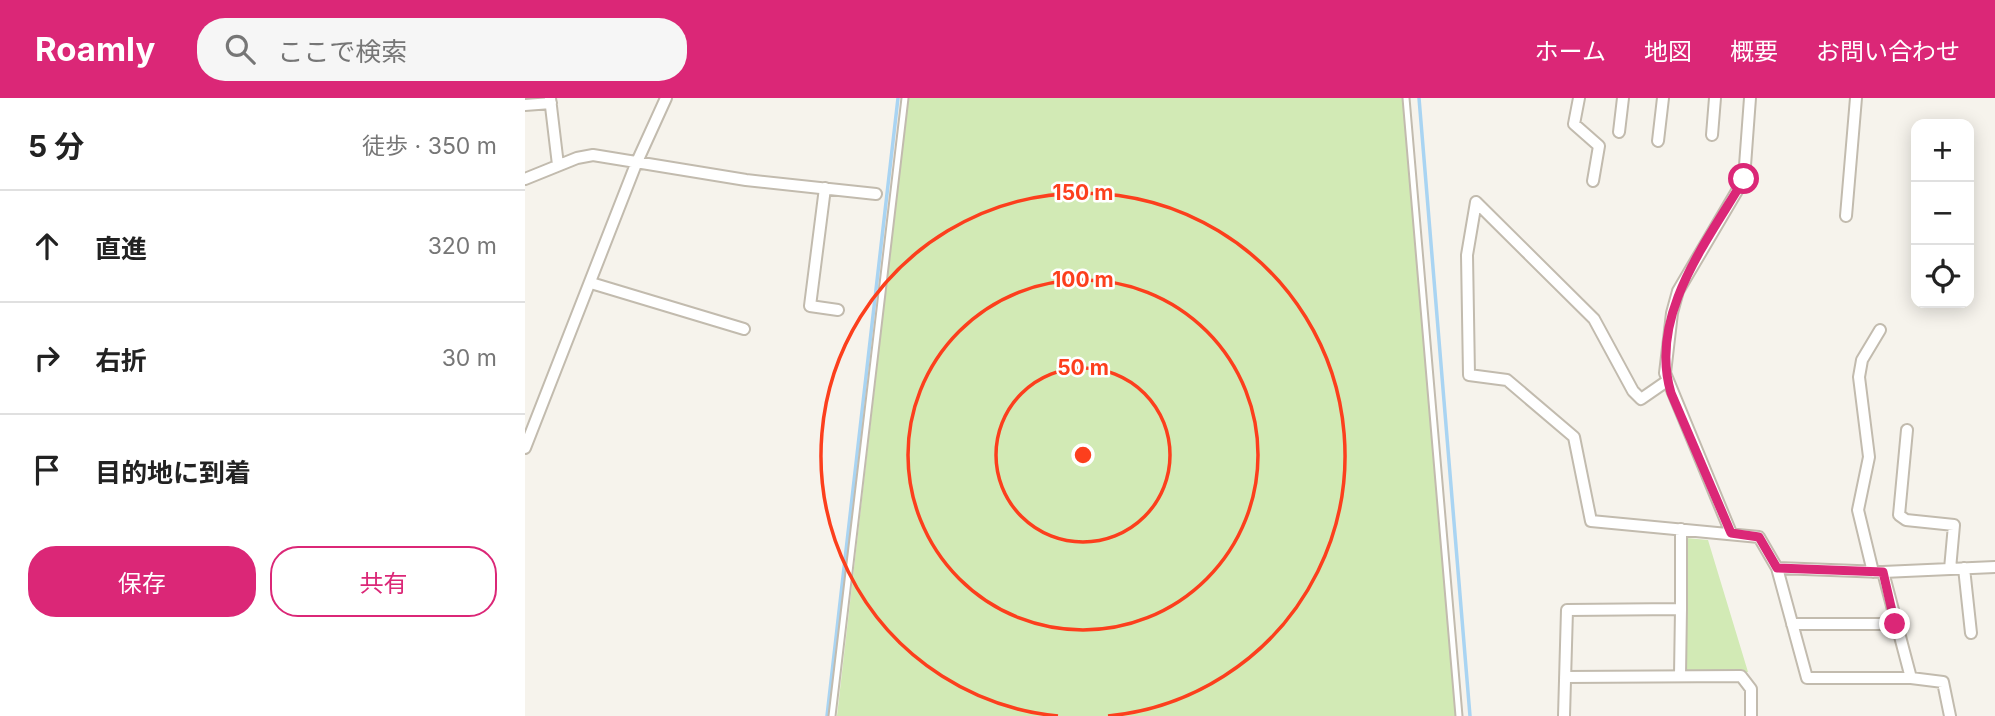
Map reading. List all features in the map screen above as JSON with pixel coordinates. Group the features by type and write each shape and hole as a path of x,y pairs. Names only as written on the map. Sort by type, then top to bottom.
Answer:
{"street":[{"path":"525,448 636,164 666,98"},
{"path":"1579,98 1574,124 1599,146 1593,181"},
{"path":"1619,132 1623,98"},
{"path":"1658,141 1663,98"},
{"path":"1712,135 1715,98"},
{"path":"1731,533 1665,373 1672,313 1678,290 1744,179 1750,98"},
{"path":"1846,216 1856,98"},
{"path":"525,106 551,100 558,165"},
{"path":"525,179 558,165 593,155 636,164 876,194"},
{"path":"825,188 810,306 838,310"},
{"path":"1667,381 1641,399 1633,391 1594,319 1476,202 1467,255 1469,375 1507,380 1574,437 1591,522 1759,537 1777,568 1807,678 1911,678 1943,682 1950,716"},
{"path":"591,283 744,329"},
{"path":"1880,330 1867,349 1859,377 1869,457 1858,510 1911,678"},
{"path":"1907,430 1899,515 1906,520 1954,525 1950,569"},
{"path":"1680,675 1681,529"},
{"path":"1777,568 1878,572 1995,567"},
{"path":"1964,568 1971,633"},
{"path":"1564,716 1567,610 1681,609"},
{"path":"1792,624 1895,624"},
{"path":"1565,677 1741,676 1751,689 1751,716"}],"lane":[{"path":"832,716 905,98"},
{"path":"1406,98 1459,716"}],"green space":[{"path":"908,98 1403,98 1456,716 837,716"},
{"path":"1686,538 1708,540 1748,672 1686,670"}],"waterway":[{"path":"827,716 898,98"},
{"path":"1419,98 1470,716"}],"route":[{"path":"1744,179 1678,290 1672,313 1665,373 1671,393 1731,533 1759,537 1777,568 1883,572 1895,624"}]}
